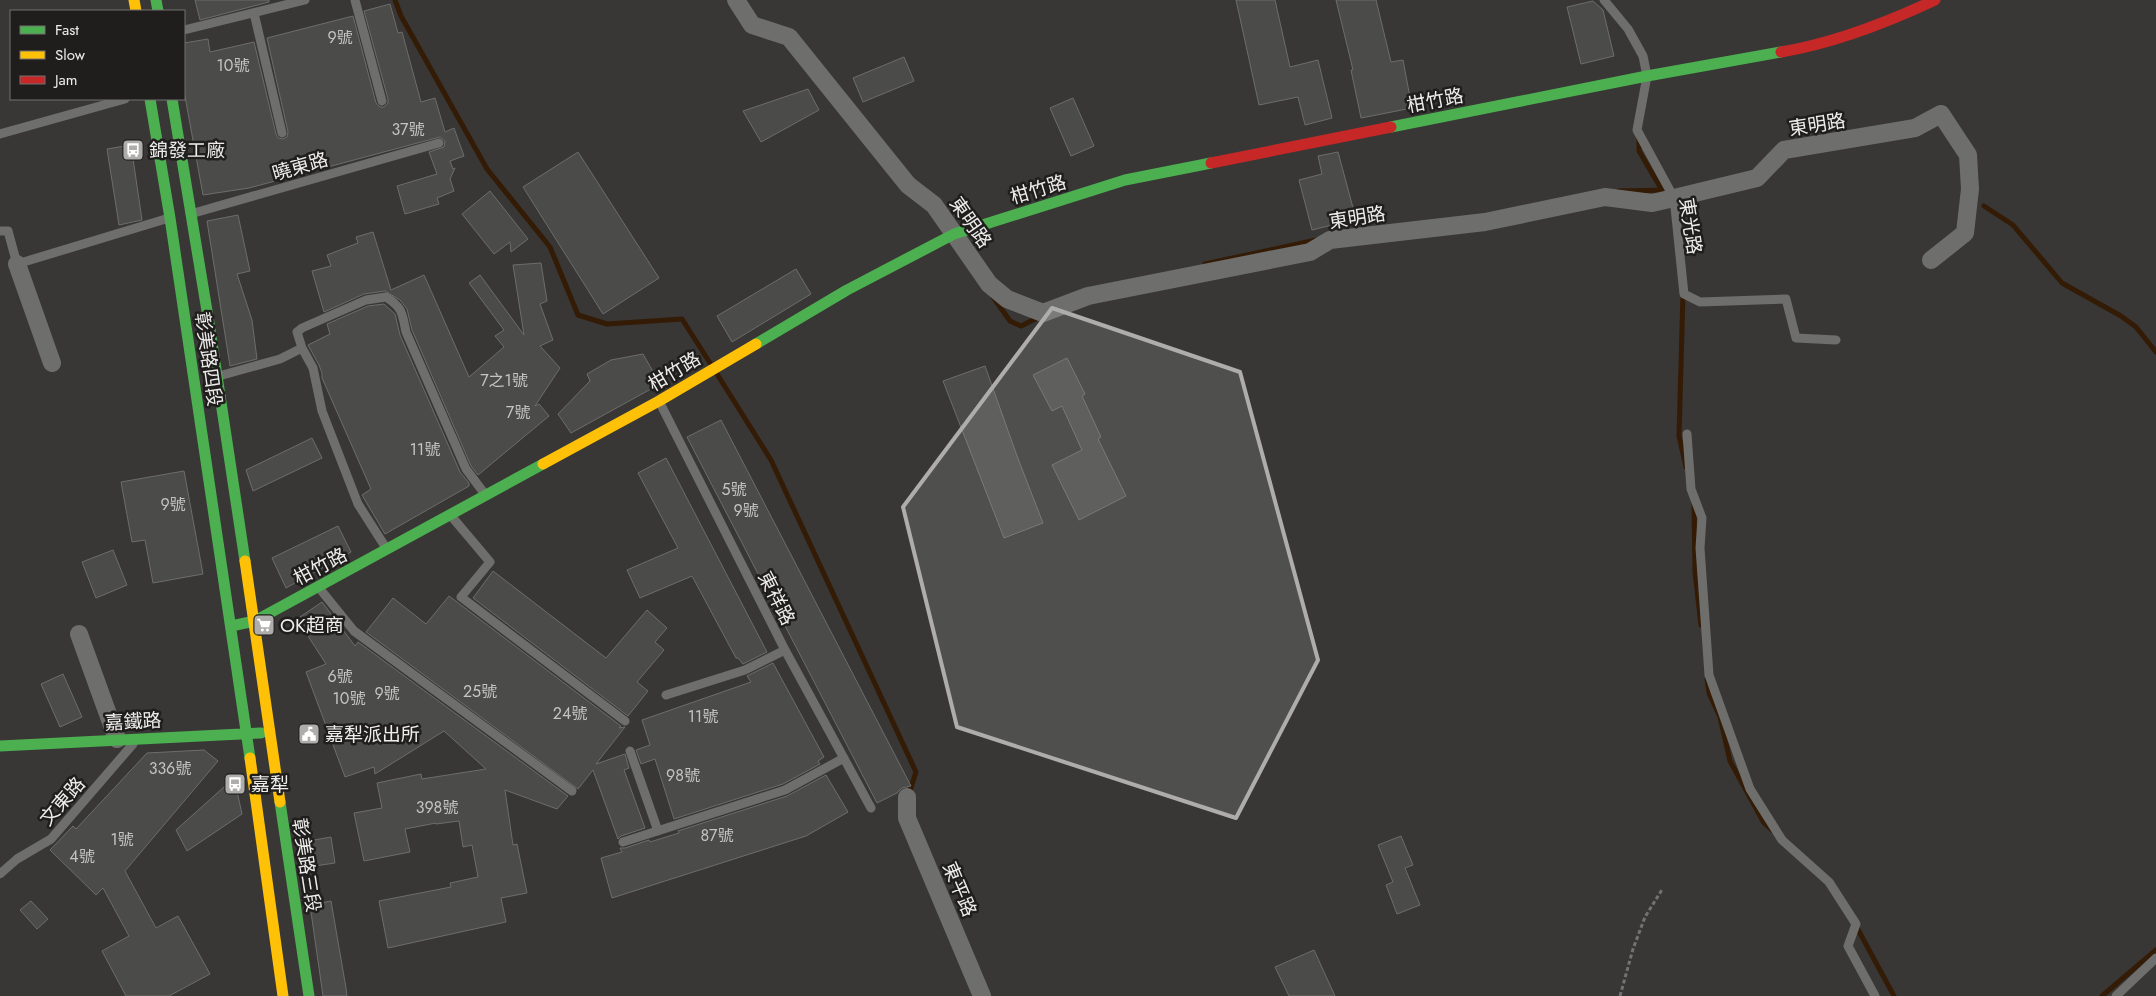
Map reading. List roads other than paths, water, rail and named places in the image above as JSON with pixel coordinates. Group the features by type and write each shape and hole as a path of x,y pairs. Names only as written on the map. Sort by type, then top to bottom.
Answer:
{"street":[{"name":"東明路","path":"736,0 752,25 789,37 908,185 934,205 989,284 1007,299 1043,313 1088,296 1310,252 1330,240 1485,222 1605,197 1652,203 1757,178 1784,150 1915,128 1942,114 1968,155 1970,189 1964,233 1931,260"},
{"name":"柑竹路","path":"231,626 255,621 387,550 658,401 847,290 954,234 1125,180 1647,76 1810,48 1895,19 1936,0"},
{"name":"彰美路四段","path":"150,100 180,216 205,378 255,621"},
{"name":"彰美路四段","path":"172,100 180,216 205,378 231,626"},
{"path":"17,264 52,363"},
{"name":"彰美路三段","path":"255,621 269,733 309,996"},
{"path":"231,626 283,996"},
{"path":"79,634 117,739"},
{"name":"嘉鐵路","path":"0,746 269,733"},
{"name":"東平路","path":"907,797 907,818 982,996"}],"lane":[{"path":"185,30 305,0"},
{"path":"355,0 382,101"},
{"name":"東光路","path":"1604,0 1628,29 1643,56 1647,76 1637,130 1674,198 1684,294 1700,302 1786,299 1796,338 1836,340"},
{"path":"254,13 282,133"},
{"path":"0,134 121,100"},
{"name":"曉東路","path":"17,264 439,143"},
{"path":"0,231 8,232 17,264"},
{"path":"387,550 358,504 322,411 314,368 302,348 297,332 311,324 366,300 386,297 398,305 402,311 406,332 466,469 486,495"},
{"path":"205,378 280,360 302,348"},
{"name":"東祥路","path":"658,401 785,650 871,808"},
{"path":"1687,434 1691,489 1702,518 1700,548 1709,675 1750,788 1782,840 1829,882 1856,924 1848,946 1875,996"},
{"path":"450,515 490,562 461,597 625,721"},
{"path":"318,587 354,631 572,791"},
{"path":"666,694 746,670 785,650"},
{"name":"文東路","path":"0,874 17,858 52,839 138,738"},
{"path":"630,751 658,831"},
{"path":"624,842 785,790 844,758"},
{"path":"2116,996 2156,958"}],"waterway":[{"path":"395,0 401,16 487,169 550,247 578,315 607,324 682,319 710,363"},
{"path":"1639,137 1639,151 1663,192"},
{"path":"1618,191 1669,190"},
{"path":"1984,206 2013,225 2062,283 2121,316 2136,327 2156,352"},
{"path":"1205,264 1316,240"},
{"path":"1683,294 1679,436 1686,467"},
{"path":"993,297 1010,321 1021,326 1041,316"},
{"path":"717,374 771,460 916,772 909,794"},
{"path":"1694,502 1695,572 1701,625"},
{"path":"1707,679 1709,693 1720,717 1730,761 1764,823 1773,831"},
{"path":"1855,924 1894,996"},
{"path":"2102,996 2156,950"}],"place":[{"name":"錦發工廠","path":"133,150"},
{"name":"OK超商","path":"264,625"},
{"name":"嘉犁派出所","path":"309,734"},
{"name":"嘉犁","path":"235,784"}]}
